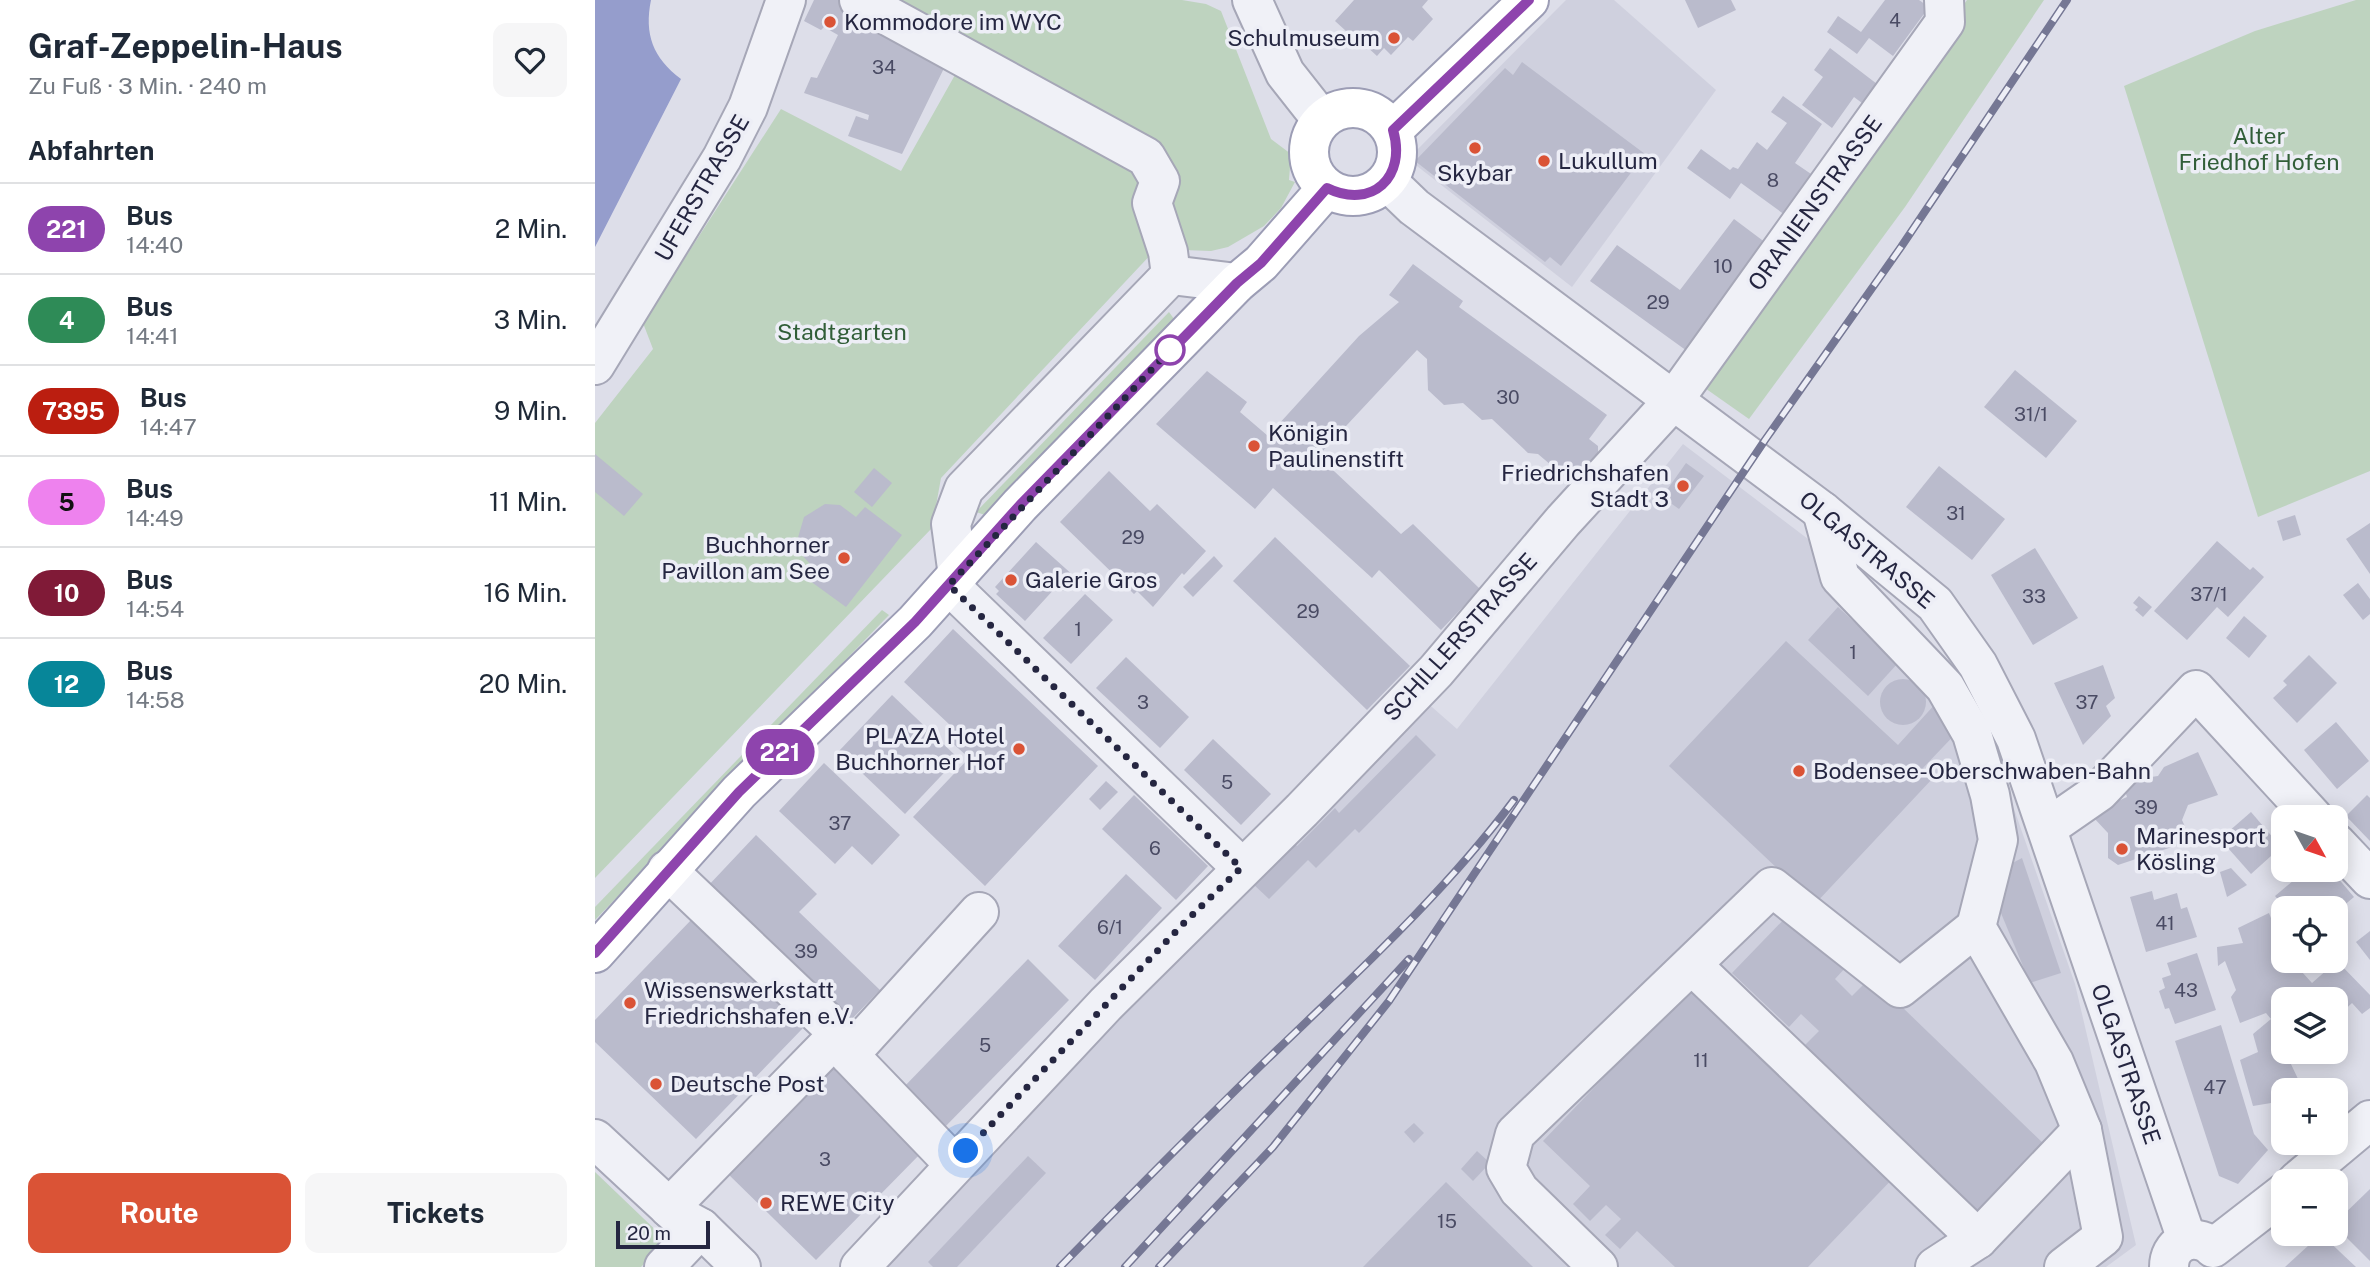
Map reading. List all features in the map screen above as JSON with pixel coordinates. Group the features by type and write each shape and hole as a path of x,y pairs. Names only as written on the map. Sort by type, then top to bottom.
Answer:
{"main road":[{"path":"1393,130 1529,0"},
{"path":"1349,107 1364,108 1378,114 1393,130 1398,153 1395,169 1387,181 1374,191 1358,196 1342,195 1327,188 1316,177 1310,163 1312,132 1334,111 1349,107"},
{"path":"595,953 739,792 915,622 1030,495 1237,283 1261,263 1327,188"}],"street":[{"name":"UFERSTRASSE","path":"595,365 722,158 748,107 786,0"},
{"path":"859,0 1146,157 1160,181 1152,203 1168,252 1171,275"},
{"path":"1252,0 1285,73 1322,120"},
{"name":"ORANIENSTRASSE","path":"1673,401 1945,22 1944,0"},
{"name":"OLGASTRASSE","path":"1387,181 1414,207 1822,511 1935,604 1978,665 2016,739 2197,1255"},
{"path":"1171,275 1237,283"},
{"path":"1171,275 964,489 951,524 953,580 1241,868"},
{"name":"SCHILLERSTRASSE","path":"860,1267 963,1139 1106,1004 1436,671 1563,521 1673,401"},
{"path":"1598,1267 1519,1190 1506,1168 1515,1134 1772,887 1900,988 1976,927 1998,840 1990,795 1972,734 1945,687 1840,577 1822,511"},
{"path":"2047,828 2099,792 2196,690 2302,805"},
{"path":"2349,856 2370,879"},
{"path":"667,870 831,1026 829,1046"},
{"path":"663,1202 829,1046 979,912"},
{"path":"1976,927 2054,1062 2082,1130 2103,1237 2064,1267"},
{"path":"1692,965 1977,1239"},
{"path":"829,1046 963,1139"},
{"path":"2311,1169 2370,1120"},
{"path":"1935,1267 1977,1239 2082,1130"},
{"path":"595,1139 663,1202 701,1228 740,1267"},
{"path":"2197,1255 2271,1202"},
{"path":"664,1267 701,1228"}],"shaded area":[{"path":"1566,0 1614,0 1716,90 1572,287 1408,159"},
{"path":"1683,444 1883,596 1998,763 2075,984 2136,1245 2106,1267 875,1267 1424,700 1457,729"}],"green space":[{"name":"Stadtgarten","path":"883,0 1182,0 1206,4 1221,11 1271,139 1291,154 1289,180 1295,182 1281,208 1264,226 1228,247 1211,251 1156,249 941,478 932,528 595,878 595,423 653,349 643,323 781,109 901,171 969,50"},
{"path":"1967,0 2044,0 1905,207 1749,419 1702,386"},
{"name":"Alter Friedhof Hofen","path":"2356,0 2370,0 2370,471 2258,517 2124,86 2255,31"},
{"path":"1169,312 1174,319 985,515 976,512"},
{"path":"882,610 889,615 595,920 595,907"},
{"path":"595,1172 666,1240 641,1267 595,1267"}],"water":[{"path":"595,0 651,0 649,24 653,44 664,63 681,79 595,247"}],"building":[{"path":"814,0 844,0 950,56 902,154 848,136 856,116 868,120 869,115 804,93 811,77 817,78 838,35 804,21"},
{"path":"1354,0 1428,0 1422,7 1433,19 1413,41 1408,37 1391,55 1384,48 1377,56 1365,45 1371,38 1365,33 1357,41 1335,21"},
{"path":"1685,0 1731,0 1736,10 1698,28"},
{"path":"1885,0 1919,0 1929,7 1893,56 1869,38 1857,54 1827,32 1838,16 1861,32"},
{"path":"1830,48 1877,84 1862,103 1854,97 1832,128 1802,105 1823,77 1814,70"},
{"name":"Lukullum","path":"1522,62 1645,154 1561,266 1550,257 1545,262 1415,161 1505,68 1513,75"},
{"path":"1783,96 1822,124 1795,163 1814,176 1785,215 1741,183 1730,199 1687,168 1701,149 1730,170 1733,167 1738,169 1757,142 1767,150 1787,123 1771,112"},
{"path":"1734,219 1766,243 1687,351 1590,281 1617,245 1680,290"},
{"name":"Königin Paulinenstift","path":"1413,264 1463,301 1459,307 1607,415 1589,439 1598,446 1598,454 1571,482 1538,454 1528,453 1492,419 1482,420 1463,403 1444,405 1428,390 1427,359 1417,350 1318,456 1401,534 1413,524 1480,589 1441,630 1379,570 1372,578 1273,488 1255,509 1156,424 1207,371 1247,402 1240,412 1268,436 1359,336 1399,302 1389,295"},
{"path":"2015,370 2077,421 2046,458 1984,407"},
{"path":"595,454 643,494 624,516 595,492"},
{"name":"Friedrichshafen Stadt 3","path":"1686,463 1704,476 1679,509 1662,497"},
{"path":"1939,466 2005,519 1972,560 1906,507"},
{"path":"874,468 892,483 872,507 854,492"},
{"path":"1109,471 1150,511 1157,504 1206,551 1184,575 1182,573 1153,607 1137,591 1134,594 1060,522"},
{"name":"Buchhorner Pavillon am See","path":"825,504 840,505 856,517 865,507 902,535 846,607 806,578 814,568 800,553 797,541 804,517"},
{"path":"2295,515 2301,535 2283,541 2277,521"},
{"path":"2370,523 2370,574 2346,539"},
{"path":"1275,537 1410,666 1367,710 1233,581"},
{"path":"2217,541 2250,570 2253,567 2264,577 2228,617 2217,607 2187,640 2154,611"},
{"path":"1036,542 1075,577 1063,591 1057,586 1025,621 996,594 999,591 995,587"},
{"path":"2035,548 2078,618 2033,645 1991,575"},
{"path":"1214,556 1223,566 1193,597 1183,587"},
{"path":"2358,583 2370,599 2370,614 2363,620 2343,595"},
{"path":"1085,594 1113,620 1071,664 1043,638"},
{"path":"2139,596 2152,607 2143,617 2135,610 2138,607 2133,603"},
{"path":"1838,607 1898,663 1868,696 1808,640"},
{"path":"2244,616 2267,636 2249,658 2226,638"},
{"name":"PLAZA Hotel Buchhorner Hof","path":"953,629 1098,766 985,886 913,817 969,758 948,739 953,735 946,729 950,725 904,682"},
{"name":"Bodensee-Oberschwaben-Bahn","path":"1786,641 1898,745 1937,702 1963,726 1923,768 1933,778 1815,904 1669,766"},
{"path":"2309,655 2337,683 2297,723 2273,698 2287,685 2283,681"},
{"path":"1126,657 1189,717 1160,748 1096,688"},
{"path":"2103,665 2115,698 2106,706 2111,716 2083,745 2054,683"},
{"path":"1903,679 1919,686 1926,702 1919,718 1903,725 1887,718 1880,702 1887,686"},
{"path":"892,695 958,758 905,814 839,751"},
{"path":"2336,722 2369,761 2337,789 2304,750"},
{"path":"1416,735 1436,755 1359,833 1355,829 1316,868 1308,860 1269,899 1252,883 1293,842 1297,846 1335,808 1339,813"},
{"path":"1213,739 1271,794 1241,825 1184,770"},
{"path":"2198,752 2218,795 2188,805 2182,820 2187,831 2177,838 2178,845 2118,865 2108,858 2108,833 2093,817 2098,810 2127,797 2122,781 2133,773 2144,778 2158,776 2164,767"},
{"path":"824,763 900,835 872,865 852,846 835,864 779,811"},
{"path":"1106,781 1118,792 1100,810 1089,799"},
{"path":"1134,795 1208,866 1176,900 1102,829"},
{"path":"2367,795 2370,798 2370,841 2349,819 2349,813"},
{"path":"2251,812 2271,835 2271,856 2251,874 2220,839"},
{"path":"756,835 817,894 799,912 880,990 848,1023 707,887"},
{"path":"2022,858 2061,973 2030,983 1986,877"},
{"path":"2231,868 2247,885 2227,897 2220,872"},
{"path":"1126,874 1162,908 1095,980 1058,946"},
{"path":"2292,882 2341,882 2354,897 2348,902 2348,896 2275,896"},
{"path":"2152,891 2154,900 2177,893 2181,909 2187,907 2197,937 2146,952 2130,897"},
{"path":"1791,912 1847,966 1835,979 1852,996 1871,977 2045,1145 1973,1220 1798,1052 1819,1031 1801,1014 1789,1027 1732,973"},
{"path":"2269,913 2271,973 2303,973 2312,983 2323,973 2348,972 2370,995 2370,1008 2362,1014 2352,1003 2348,1007 2348,987 2271,987 2271,1019 2266,1013 2240,1023 2231,997 2236,990 2225,961 2218,966 2217,947 2243,943 2238,928"},
{"path":"692,919 789,997 780,1006 803,1028 696,1139 595,1042 595,1020"},
{"path":"2370,931 2370,960 2356,942"},
{"path":"2197,953 2216,1010 2175,1024 2169,1008 2165,1009 2159,991 2165,988 2162,978 2171,975 2167,963"},
{"path":"1028,959 1069,1000 942,1130 901,1090"},
{"path":"1697,980 1898,1173 1808,1267 1675,1267 1637,1231 1620,1249 1605,1235 1621,1219 1606,1205 1590,1221 1573,1204 1590,1186 1543,1141"},
{"path":"2271,1019 2271,1064 2291,1064 2298,1078 2271,1078 2271,1103 2253,1106 2240,1060 2258,1052 2253,1034"},
{"path":"2221,1025 2254,1134 2268,1150 2238,1184 2219,1176 2175,1041"},
{"path":"834,1057 926,1148 816,1260 724,1170"},
{"path":"1414,1123 1424,1133 1414,1143 1404,1132"},
{"path":"1477,1151 1490,1163 1473,1181 1461,1169"},
{"path":"1028,1156 1046,1173 957,1267 933,1267 928,1262"},
{"path":"1446,1182 1533,1267 1363,1267"},
{"path":"2370,1189 2370,1261 2348,1239 2348,1210"},
{"path":"2308,1246 2334,1246 2356,1267 2285,1267"}],"railway":[{"path":"1159,1267 1273,1147 1389,1001 1765,440 1901,247 2067,0"},
{"path":"1060,1267 1401,930 1460,867 1514,800"},
{"path":"1125,1267 1409,959"}],"bus line":[{"name":"221","path":"595,953 739,792 915,622 1020,505 1237,283 1261,263 1327,188 1342,195 1358,196 1374,191 1387,181 1395,169 1398,153 1393,130 1529,0"}],"place":[{"name":"Kommodore im WYC","path":"830,22"},
{"name":"Schulmuseum","path":"1394,38"},
{"name":"Skybar","path":"1475,148"},
{"name":"Lukullum","path":"1544,161"},
{"name":"Königin Paulinenstift","path":"1254,446"},
{"name":"Friedrichshafen Stadt 3","path":"1683,486"},
{"name":"Buchhorner Pavillon am See","path":"844,558"},
{"name":"Galerie Gros","path":"1011,580"},
{"name":"PLAZA Hotel Buchhorner Hof","path":"1019,749"},
{"name":"Bodensee-Oberschwaben-Bahn","path":"1799,771"},
{"name":"Marinesport Kösling","path":"2122,849"},
{"name":"Wissenswerkstatt Friedrichshafen e.V.","path":"630,1003"},
{"name":"Deutsche Post","path":"656,1084"},
{"name":"REWE City","path":"766,1203"}],"route":[{"path":"966,1151 1183,924 1241,868 949,585 1020,505 1170,350"}]}
